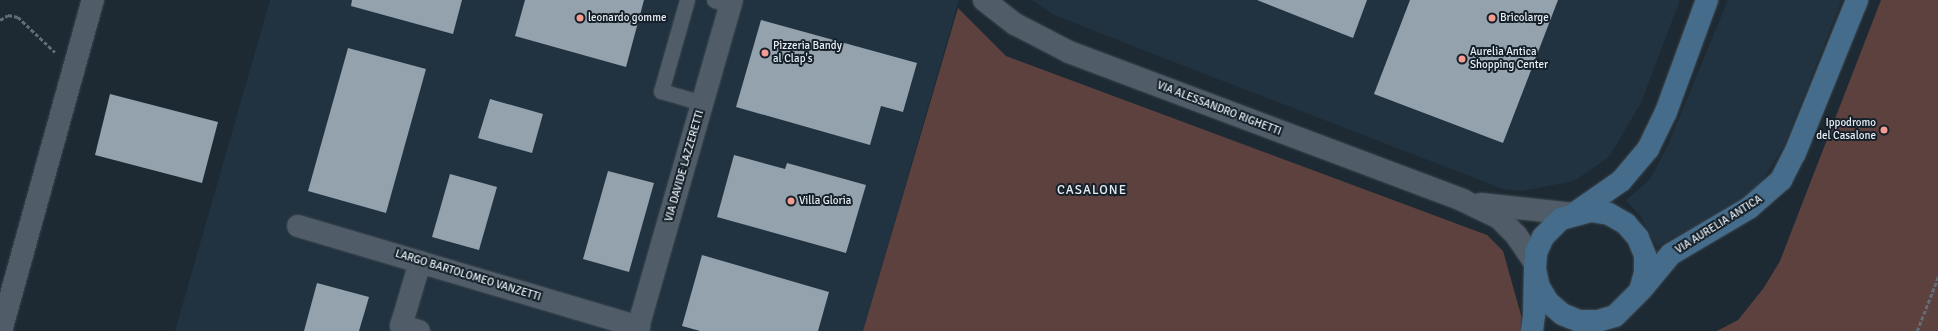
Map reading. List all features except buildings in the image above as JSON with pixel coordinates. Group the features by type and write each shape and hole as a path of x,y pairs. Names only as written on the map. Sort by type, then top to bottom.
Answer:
{"street":[{"path":"1,331 93,0"},
{"name":"VIA ALESSANDRO RIGHETTI","path":"984,0 1015,24 1069,52 1462,200"},
{"name":"VIA AURELIA ANTICA","path":"1532,331 1535,266 1543,237 1561,219 1573,214 1621,181 1648,149 1663,118 1707,0"},
{"name":"VIA AURELIA ANTICA","path":"1590,331 1630,306 1640,291 1671,254 1749,208 1781,180 1795,153 1857,0"},
{"name":"VIA DAVIDE LAZZERETTI","path":"638,329 702,103 725,2"},
{"path":"1462,200 1503,208 1573,214"},
{"path":"1462,200 1499,218 1516,234 1535,266"},
{"name":"VIA AURELIA ANTICA","path":"1573,214 1591,211 1610,214 1626,224 1638,238 1645,267 1640,291"},
{"name":"LARGO BARTOLOMEO VANZETTI","path":"298,226 638,329"},
{"path":"419,331 401,326 420,262"},
{"name":"VIA AURELIA ANTICA","path":"1535,266 1538,287 1548,302 1562,314 1585,321 1615,316"}],"lane":[{"path":"687,0 661,91 702,103"}],"path":[{"path":"0,20 8,15 18,17 50,49 77,58"},
{"path":"1917,331 1938,277"}],"shaded area":[{"path":"270,0 959,0 863,331 175,331"},
{"path":"1032,0 1680,0 1641,103 1609,157 1574,181 1521,191 1503,189 1179,64 1054,15"},
{"path":"1728,0 1842,0 1784,146 1761,183 1749,197 1657,247 1640,216 1626,200 1650,179 1667,147"},
{"name":"Ippodromo del Casalone","path":"1881,0 1938,0 1938,331 1717,331 1738,320 1763,289 1780,261"},
{"path":"958,8 1006,56 1487,235 1503,251 1521,315 1521,331 863,331"}],"place":[{"name":"leonardo gomme","path":"580,18"},
{"name":"Bricolarge","path":"1492,18"},
{"name":"Pizzeria Bandy al Clap's","path":"765,53"},
{"name":"Aurelia Antica Shopping Center","path":"1462,59"},
{"name":"Ippodromo del Casalone","path":"1884,130"},
{"name":"Villa Gloria","path":"791,201"}],"district":[{"name":"CASALONE","path":"1092,190"}]}
